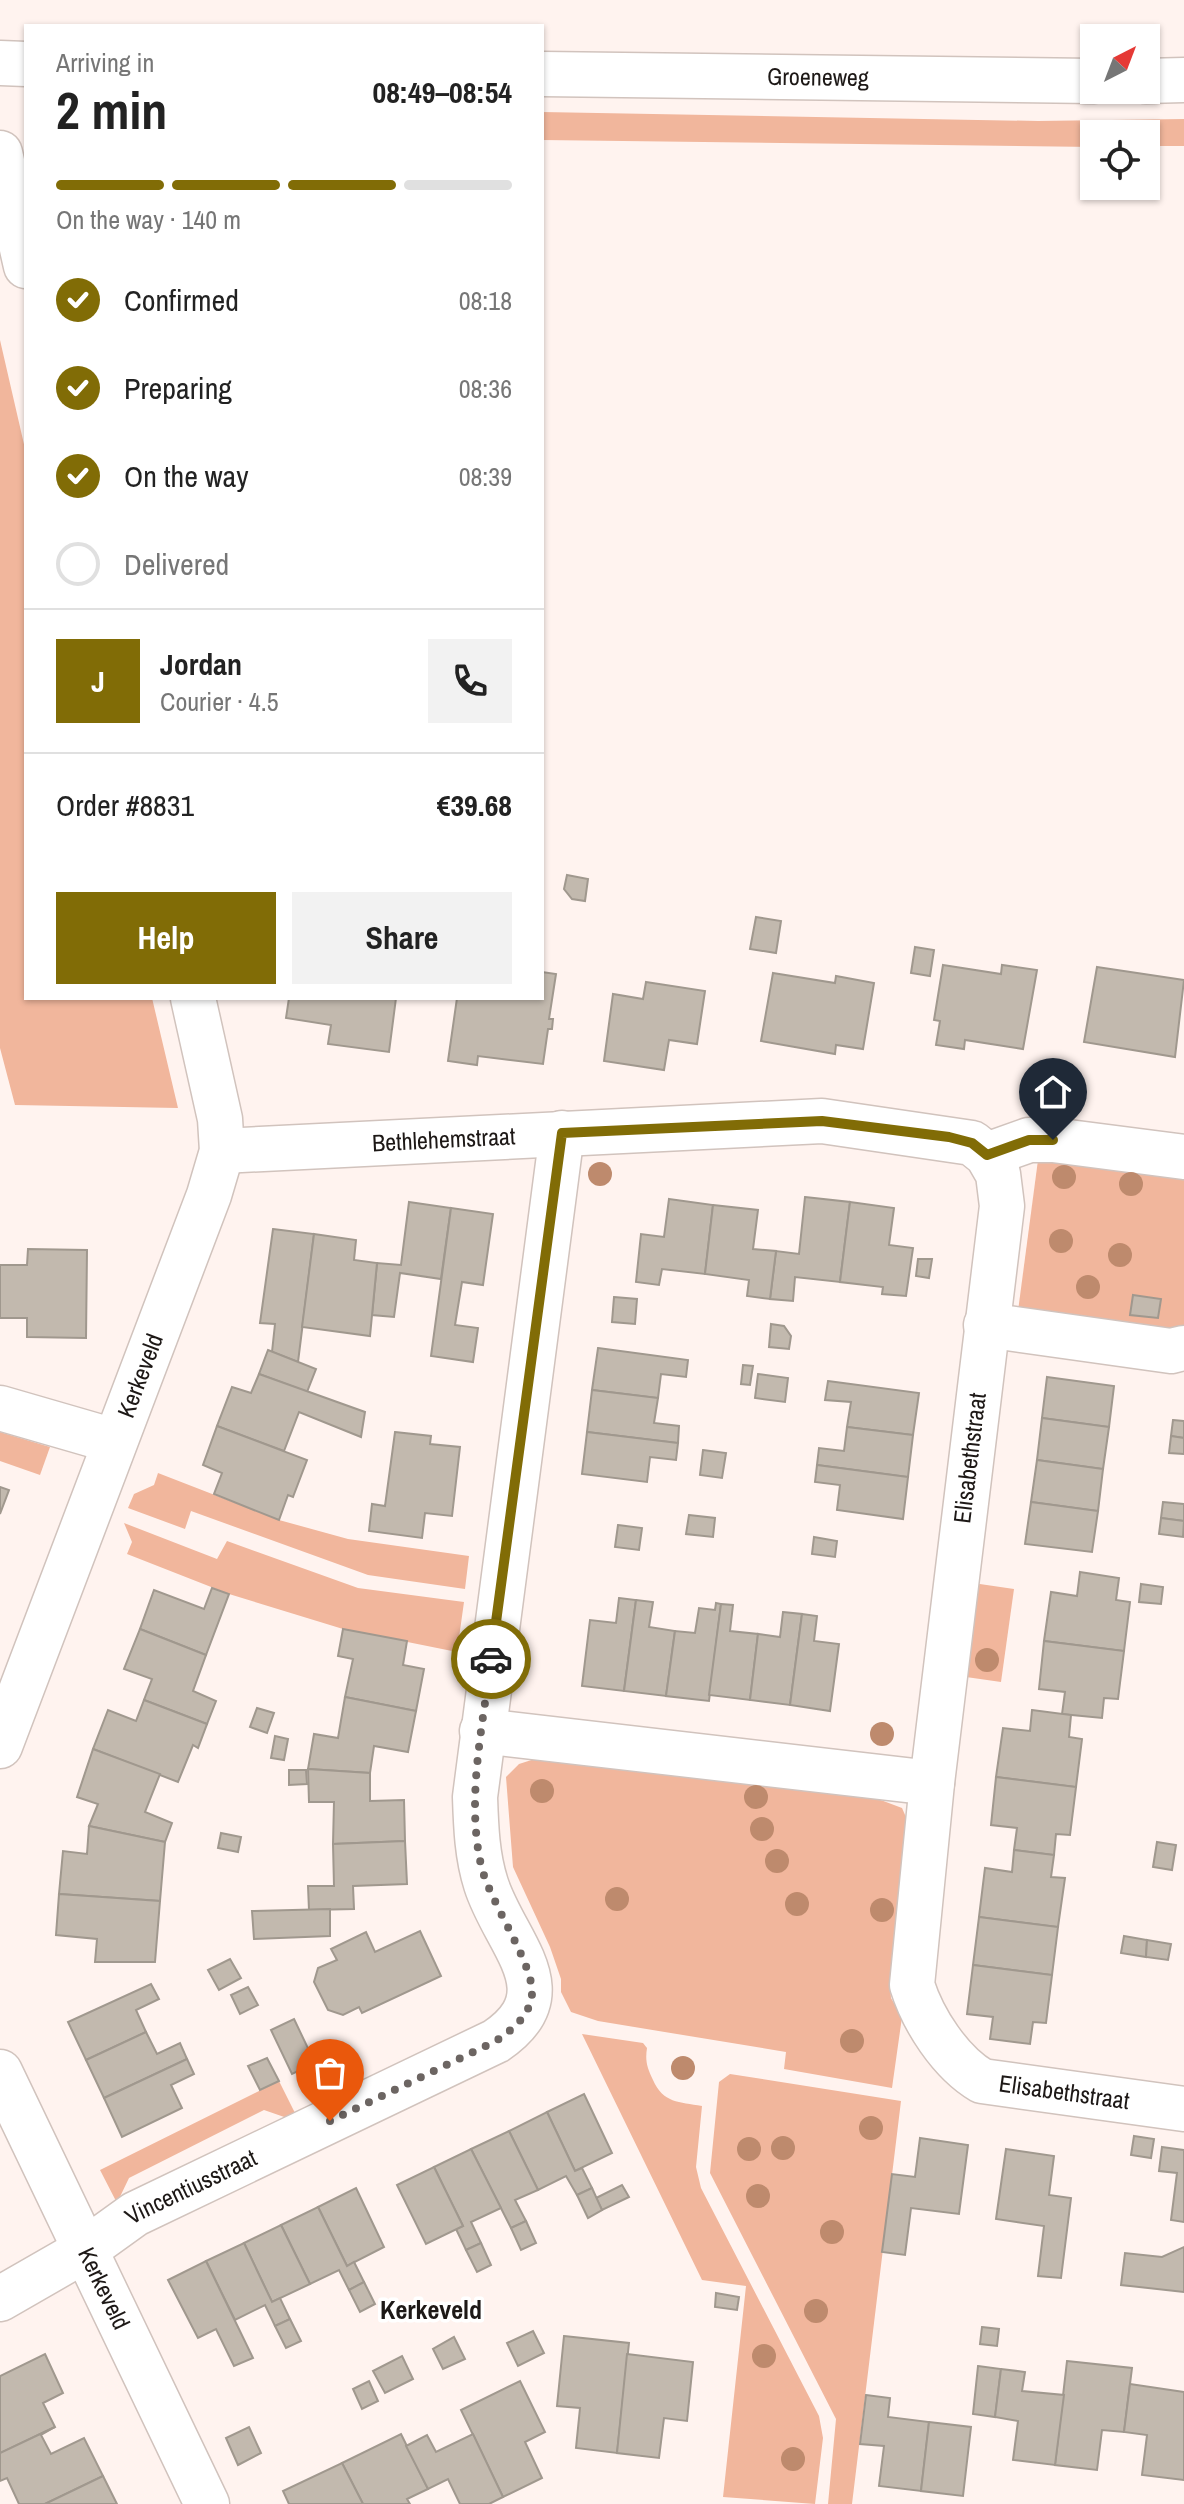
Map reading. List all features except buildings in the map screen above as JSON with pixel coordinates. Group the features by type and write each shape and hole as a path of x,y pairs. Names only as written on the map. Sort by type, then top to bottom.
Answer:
{"street":[{"path":"0,63 24,64"},
{"name":"Groeneweg","path":"544,74 1080,81"},
{"path":"1160,81 1184,80"},
{"path":"0,153 24,257"},
{"name":"Kerkeveld","path":"0,1746 209,1195 222,1151 220,1119 193,1000"},
{"name":"Bethlehemstraat","path":"222,1151 822,1121 949,1137 972,1143 987,1155"},
{"name":"Vincentiusstraat","path":"0,2299 85,2250 135,2214 496,2041 515,2028 530,2005 532,1984 487,1888 480,1863 475,1797 562,1133"},
{"path":"987,1155 1029,1140 1053,1140 1184,1157"},
{"name":"Elisabethstraat","path":"987,1155 998,1174 1002,1206 932,1783 912,1985 919,2007 959,2065 982,2081 1184,2109"},
{"path":"986,1325 1171,1351 1184,1348"},
{"path":"0,1408 114,1441"},
{"path":"482,1731 932,1783"},
{"name":"Kerkeveld","path":"0,2072 207,2504"}],"shaded area":[{"path":"544,112 1080,120 1080,147 544,140"},
{"path":"1184,119 1184,146 1160,146 1160,120 1111,120"},
{"path":"0,340 24,444 24,1000 152,1000 178,1108 15,1105 0,1048"},
{"path":"1038,1160 1184,1178 1184,1330 1018,1311"},
{"path":"0,1432 50,1447 40,1475 0,1461"},
{"path":"158,1473 279,1520 348,1539 469,1556 465,1589 368,1575 191,1511 185,1529 128,1508 134,1494 154,1485"},
{"path":"124,1523 217,1559 227,1541 358,1588 464,1602 457,1652 343,1629 229,1594 127,1554 132,1542"},
{"path":"973,1583 1014,1589 1001,1682 959,1676"},
{"path":"544,1756 878,1799 902,1808 909,1824 890,1983 891,1998 902,2017 892,2088 784,2069 786,2052 598,2021 571,2012 561,1992 561,1979 550,1947 513,1867 506,1777 519,1764"},
{"path":"582,2034 643,2043 647,2048 649,2071 657,2088 673,2100 702,2106 696,2167 701,2188 819,2416 823,2438 815,2504 723,2497 746,2286 702,2280"},
{"path":"730,2074 901,2101 852,2504 828,2504 836,2419 710,2173 719,2082"},
{"path":"279,2081 296,2115 290,2119 264,2110 129,2178 117,2203 100,2170"}],"way so far":[{"path":"330,2121 496,2041 515,2028 530,2005 532,1984 487,1888 480,1863 475,1797 491,1659"}],"district":[{"name":"Kerkeveld","path":"431,2310"}],"route":[{"path":"491,1659 562,1133 822,1121 949,1137 972,1143 987,1155 1029,1140 1053,1140"}]}
